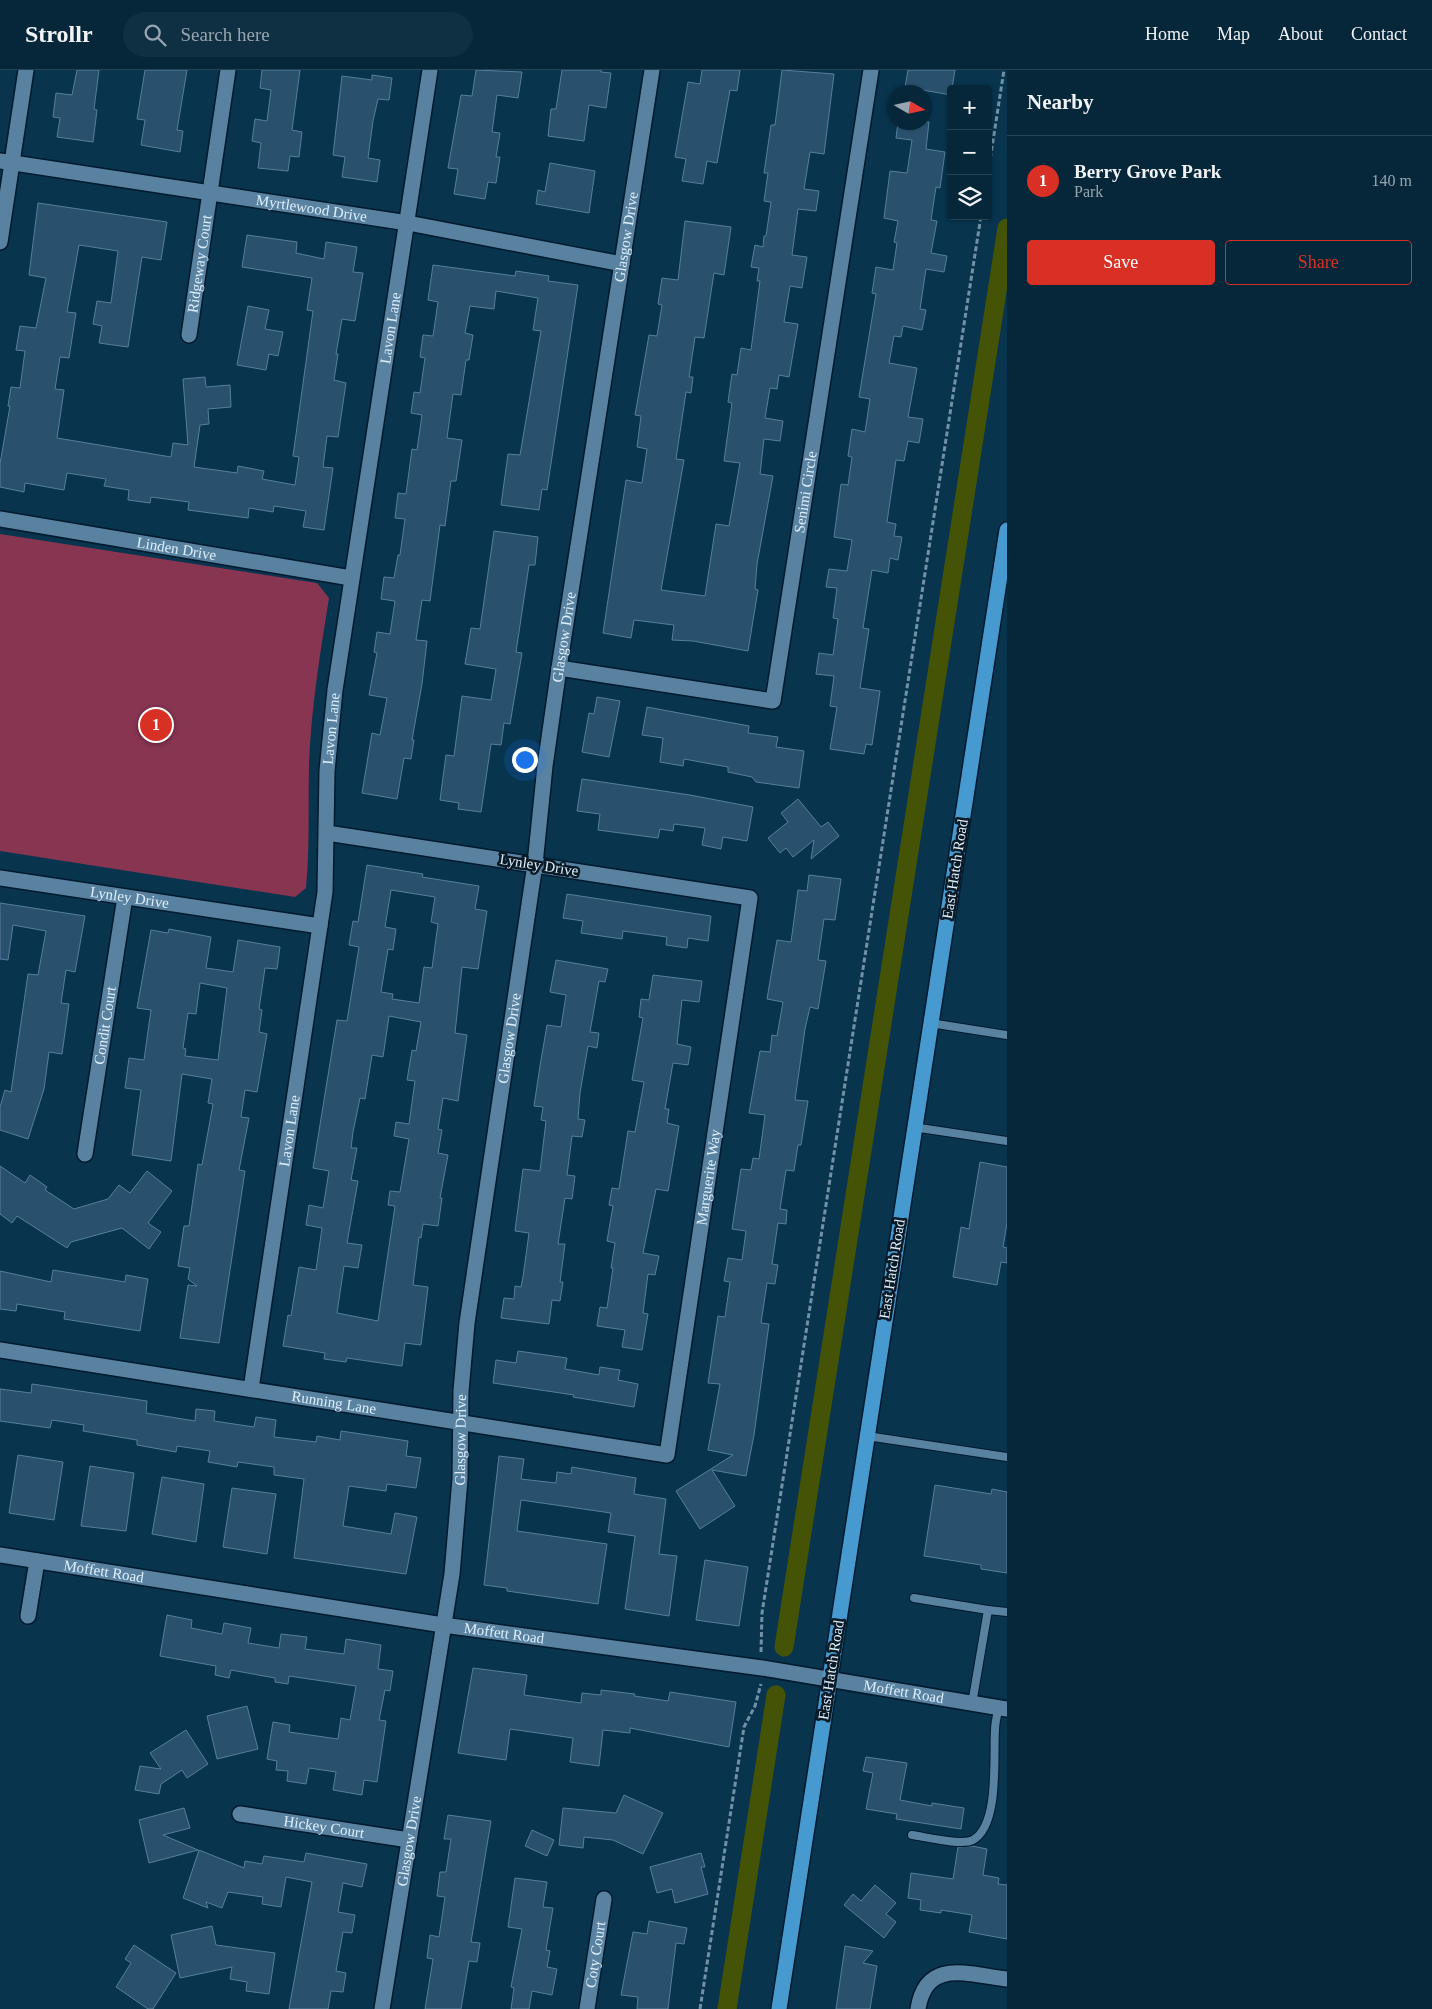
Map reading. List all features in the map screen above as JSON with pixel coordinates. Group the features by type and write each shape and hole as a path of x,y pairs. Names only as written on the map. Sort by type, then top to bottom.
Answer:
{"main road":[{"name":"East Hatch Road","path":"778,2009 1007,530"}],"street":[{"path":"0,242 6,162 26,70"},
{"name":"Ridgeway Court","path":"189,335 228,70"},
{"name":"Lavon Lane","path":"251,1389 320,926 327,833 327,771 351,578 408,223 430,70"},
{"name":"Glasgow Drive","path":"382,2009 456,1542 460,1479 460,1422 467,1323 535,864 545,766 559,668 652,70"},
{"name":"Senimi Circle","path":"559,668 773,701 871,70"},
{"name":"Myrtlewood Drive","path":"6,162 408,223 622,264"},
{"name":"Linden Drive","path":"0,519 351,578"},
{"name":"Lynley Drive","path":"327,833 750,898"},
{"name":"Lynley Drive","path":"0,878 320,926"},
{"name":"Condit Court","path":"85,1154 125,897"},
{"name":"Marguerite Way","path":"667,1455 750,898"},
{"name":"Running Lane","path":"0,1350 667,1455"},
{"name":"Moffett Road","path":"0,1555 443,1625 762,1668 830,1681 1003,1708"},
{"path":"28,1616 37,1561"},
{"name":"Hickey Court","path":"240,1814 409,1840"},
{"name":"Coty Court","path":"587,2009 604,1899"},
{"path":"918,2009 924,1987 931,1979 939,1975 949,1972 1007,1979"}],"lane":[{"path":"930,1023 1007,1035"},
{"path":"914,1127 1007,1141"},
{"path":"867,1436 1007,1457"},
{"path":"914,1598 1007,1612"},
{"path":"972,1704 988,1610"},
{"path":"912,1835 964,1842 973,1840 980,1833 986,1824 992,1798 996,1765 995,1729 1003,1708"}],"path":[{"path":"992,147 1004,70"},
{"path":"761,1652 763,1604 980,220"},
{"path":"700,2009 744,1727 755,1706 761,1684"}],"shaded area":[{"path":"0,534 317,583 329,598 312,723 306,888 295,897 0,851"}],"building":[{"path":"77,70 99,70 94,109 97,110 93,142 57,137 60,118 53,117 56,93 72,95"},
{"path":"145,70 187,70 177,130 183,131 180,152 141,145 145,120 137,119"},
{"path":"262,70 300,70 292,130 302,132 299,157 290,156 288,171 258,168 261,143 252,141 255,119 267,121 271,90 260,88"},
{"path":"476,70 522,72 518,98 497,95 492,132 500,133 496,157 500,157 496,183 488,182 485,199 454,194 458,169 448,168 461,95 472,96"},
{"path":"562,70 601,70 601,72 611,73 606,108 589,105 584,141 548,136 551,109 556,109"},
{"path":"702,70 740,70 737,91 730,90 717,163 707,161 703,184 682,181 686,159 675,157 688,82 700,84"},
{"path":"782,70 834,74 824,154 810,152 804,189 819,191 816,211 798,209 792,255 807,257 802,288 790,286 784,322 798,324 789,377 779,375 777,389 770,388 765,418 783,421 780,441 764,439 760,474 773,476 757,564 755,589 758,590 748,651 693,641 672,640 674,625 634,620 631,638 603,633 626,480 642,483 647,449 637,447 641,416 635,415 649,335 657,336 662,305 658,304 662,278 678,280 685,221 731,227 724,275 714,273 704,338 695,337 689,377 693,377 691,393 686,392 676,459 684,460 661,590 705,596 716,524 729,526 740,463 724,461 732,403 728,402 732,374 737,375 741,348 751,350 760,281 757,281 759,268 751,267 755,245 763,247 764,236 766,236 771,202 764,201 768,173 764,173 771,125 775,125"},
{"path":"908,70 955,70 953,85 947,85 947,94 932,92 932,85 905,85"},
{"path":"372,75 392,78 389,100 378,99 373,121 368,158 380,160 377,182 342,177 345,157 333,155 342,76 372,80"},
{"path":"897,130 928,130 926,149 945,152 940,188 936,187 931,220 937,221 931,253 947,256 944,272 926,269 920,309 926,310 922,330 903,326 901,337 894,336 889,363 917,368 908,417 923,419 919,443 908,441 904,461 896,460 887,522 896,524 894,536 902,537 898,560 890,558 888,573 872,570 863,628 869,629 860,688 880,691 872,745 866,744 864,754 830,749 837,707 830,706 834,676 816,674 819,653 833,655 838,619 833,618 837,588 826,587 829,569 847,571 852,540 834,537 841,484 848,485 852,457 848,456 852,429 865,432 870,399 859,397 876,294 872,293 876,267 893,270 897,243 894,242 898,221 884,218 890,171 907,173 912,140 896,138"},
{"path":"550,163 595,171 589,213 536,204 538,190 545,192"},
{"path":"38,203 167,222 161,260 142,257 128,347 99,343 102,326 93,324 97,301 111,303 118,251 79,245 67,312 76,313 69,358 60,357 55,389 64,390 57,438 171,457 173,443 188,445 183,379 205,377 206,387 230,385 231,407 208,409 209,424 200,425 194,467 237,473 238,466 264,471 262,479 295,485 299,457 293,456 313,311 307,310 312,278 242,267 247,235 297,242 296,253 324,259 326,242 357,247 353,272 363,273 355,321 342,319 336,354 338,354 334,380 346,383 338,437 327,436 323,467 333,468 324,530 303,527 306,511 274,506 273,512 249,508 248,518 188,510 189,502 151,497 150,503 128,500 129,490 104,486 106,479 67,473 64,490 25,483 24,492 0,487 0,464 10,406 8,406 11,387 20,388 25,351 16,350 20,326 36,328 46,278 29,275"},
{"path":"433,265 515,276 516,271 549,276 548,281 578,285 547,490 542,489 539,510 501,505 508,454 520,455 541,331 533,330 538,298 496,291 494,309 470,306 465,333 473,335 469,360 466,360 461,395 453,394 447,438 462,440 456,481 451,481 445,526 440,525 430,601 422,600 416,640 427,641 422,684 412,740 414,740 411,759 404,758 397,799 362,793 372,733 380,735 387,698 369,695 377,653 374,652 377,632 390,634 395,601 381,599 384,577 394,578 398,555 400,555 405,519 395,518 398,493 406,494 412,449 417,450 422,415 411,413 414,392 420,393 425,358 420,357 423,335 433,336 438,302 428,300"},
{"path":"248,306 269,310 265,329 283,332 278,356 269,354 266,370 237,365"},
{"path":"494,531 538,537 535,565 529,565 516,652 522,653 510,724 504,723 501,745 491,744 481,812 458,809 459,803 440,800 446,755 454,756 462,696 491,700 496,669 465,664 471,628 480,629"},
{"path":"597,697 620,701 609,757 582,752 589,713 594,714"},
{"path":"647,707 749,726 748,733 778,737 776,747 804,751 799,788 756,782 752,777 728,772 728,767 684,759 683,766 660,762 663,738 642,735"},
{"path":"582,779 690,795 753,807 747,841 723,837 721,849 702,845 705,828 674,824 673,831 660,829 658,838 598,830 600,814 577,811"},
{"path":"798,799 821,827 828,822 839,836 811,859 814,840 793,857 786,848 780,853 768,838 788,822 781,813"},
{"path":"367,865 423,874 422,877 479,886 475,909 487,911 478,969 462,967 455,1033 467,1035 458,1101 443,1098 438,1129 442,1130 438,1153 448,1155 440,1198 442,1198 438,1226 423,1224 421,1238 419,1237 413,1285 428,1287 421,1345 405,1343 402,1366 347,1358 346,1362 324,1359 325,1353 283,1346 288,1315 291,1316 299,1267 316,1270 322,1228 306,1225 309,1205 323,1208 329,1171 313,1168 337,1020 347,1021 359,947 349,945 353,921 358,922","holes":["391,890 435,897 431,922 438,924 432,968 424,967 419,1003 392,999 393,994 381,992 388,949 393,950 396,929 385,927","389,1016 421,1022 416,1051 412,1050 407,1080 415,1081 409,1124 396,1122 394,1136 409,1139 400,1192 390,1191 388,1205 395,1206 378,1321 337,1313 344,1266 358,1268 362,1245 347,1243 358,1181 351,1180 357,1148 351,1148 353,1132 360,1098 365,1099 372,1055 383,1057"]},
{"path":"809,875 841,879 835,920 824,919 818,960 826,961 818,1009 810,1007 805,1029 795,1100 808,1101 801,1145 798,1145 794,1171 786,1170 780,1209 787,1210 786,1224 778,1223 772,1264 778,1265 775,1284 767,1283 761,1323 769,1324 754,1435 746,1476 712,1470 735,1506 700,1529 676,1491 733,1455 708,1450 720,1384 708,1383 718,1316 725,1317 730,1282 724,1281 728,1258 742,1260 746,1231 732,1229 741,1169 751,1170 753,1158 759,1159 765,1115 749,1113 760,1051 770,1052 772,1035 777,1036 783,1002 767,999 777,940 791,942 798,890 807,891"},
{"path":"567,894 711,916 708,941 688,938 687,948 666,945 667,937 623,931 622,939 581,933 583,921 563,918"},
{"path":"0,903 85,916 75,972 66,970 61,1003 69,1004 62,1054 49,1052 44,1089 28,1139 0,1130 0,1107 5,1090 11,1092 28,974 38,975 46,931 13,925 8,960 0,959"},
{"path":"169,929 211,937 206,968 233,972 238,940 280,947 277,969 265,968 259,1009 262,1010 259,1032 267,1034 257,1092 245,1090 241,1117 249,1118 239,1170 245,1171 219,1343 180,1338 188,1285 197,1286 188,1279 190,1268 178,1266 184,1226 189,1226 198,1164 202,1165 213,1104 208,1103 212,1079 182,1074 171,1161 132,1155 141,1090 125,1088 129,1058 144,1060 151,1010 137,1008 151,930 168,933","holes":["200,983 227,988 218,1060 185,1056 186,1049 183,1048 188,1013 196,1014"]},
{"path":"556,960 608,969 605,982 599,981 590,1032 599,1033 597,1048 588,1046 580,1093 578,1119 585,1120 582,1137 572,1136 567,1175 575,1176 572,1199 565,1198 558,1244 565,1244 560,1282 563,1282 560,1301 552,1300 549,1324 501,1318 504,1298 514,1299 515,1286 521,1287 523,1277 529,1233 515,1231 523,1169 540,1171 546,1121 541,1120 543,1107 534,1106 547,1025 561,1027 566,995 550,992"},
{"path":"653,975 702,981 699,1002 682,1000 677,1044 691,1047 688,1065 673,1063 665,1109 669,1109 667,1123 679,1126 668,1191 656,1189 643,1253 659,1256 655,1275 648,1274 643,1313 648,1314 642,1350 622,1347 625,1330 597,1326 600,1307 607,1308 613,1268 611,1268 615,1243 607,1241 613,1206 609,1205 612,1188 619,1189 628,1131 635,1132 644,1082 632,1080 643,1018 639,1017 641,999 649,1000"},
{"path":"980,1162 1007,1167 1007,1223 1003,1247 1007,1248 1007,1263 1001,1262 997,1285 953,1277 961,1227 969,1229"},
{"path":"0,1166 25,1183 30,1175 47,1187 45,1190 74,1209 108,1199 119,1185 130,1193 147,1171 172,1191 148,1223 161,1232 149,1249 122,1228 71,1242 67,1248 17,1216 12,1223 0,1214"},
{"path":"53,1270 125,1282 126,1275 148,1279 140,1331 64,1319 65,1312 17,1304 16,1311 0,1309 0,1271 51,1282"},
{"path":"518,1351 567,1358 565,1369 599,1375 600,1367 620,1370 618,1380 638,1384 634,1407 573,1397 574,1395 493,1383 496,1360 516,1363"},
{"path":"32,1384 147,1401 146,1413 195,1421 196,1409 215,1411 214,1421 254,1427 256,1417 276,1420 274,1437 316,1442 317,1436 340,1440 341,1431 408,1441 406,1456 421,1458 416,1488 387,1484 386,1491 349,1486 343,1526 391,1534 395,1513 417,1517 406,1574 294,1558 304,1479 274,1475 274,1467 238,1462 237,1467 208,1462 210,1451 177,1446 176,1452 137,1445 137,1440 83,1431 84,1425 52,1420 50,1428 0,1421 0,1389 31,1393"},
{"path":"18,1455 63,1462 54,1520 9,1513"},
{"path":"499,1456 524,1459 521,1479 556,1483 557,1472 571,1474 572,1467 636,1478 634,1494 666,1499 659,1554 677,1556 669,1616 625,1609 635,1536 608,1532 611,1513 521,1500 517,1531 607,1544 598,1604 507,1591 507,1588 484,1585"},
{"path":"90,1466 134,1473 126,1531 81,1526"},
{"path":"162,1477 204,1484 196,1542 152,1534"},
{"path":"935,1485 991,1494 992,1489 1007,1492 1007,1573 981,1569 981,1565 924,1556"},
{"path":"232,1488 276,1494 267,1554 223,1547"},
{"path":"705,1560 748,1567 739,1626 696,1620"},
{"path":"167,1615 192,1620 191,1628 222,1634 224,1623 251,1628 248,1643 279,1648 281,1634 307,1637 305,1649 344,1654 346,1639 381,1645 378,1669 393,1671 390,1691 385,1690 379,1720 386,1721 377,1782 364,1780 362,1795 333,1790 336,1772 309,1768 306,1784 287,1781 288,1771 276,1770 277,1761 267,1759 273,1722 290,1725 289,1732 338,1739 341,1718 350,1720 356,1686 289,1676 288,1684 275,1682 275,1678 231,1670 229,1678 215,1675 216,1666 160,1656"},
{"path":"473,1668 527,1675 524,1695 581,1703 582,1693 601,1695 601,1690 635,1694 634,1696 668,1701 670,1692 736,1702 729,1747 630,1728 630,1733 603,1730 599,1766 570,1762 573,1738 510,1729 506,1760 458,1753"},
{"path":"247,1706 258,1749 217,1759 207,1716"},
{"path":"186,1730 208,1764 187,1778 182,1770 161,1784 159,1794 135,1790 140,1766 161,1769 150,1753"},
{"path":"866,1757 907,1763 900,1800 932,1806 932,1803 964,1808 961,1829 896,1819 897,1814 866,1809 873,1773 863,1771"},
{"path":"624,1795 663,1813 643,1854 613,1840 584,1837 583,1848 559,1845 563,1808 616,1813"},
{"path":"184,1808 190,1828 163,1835 198,1850 149,1863 139,1820"},
{"path":"448,1815 491,1821 471,1942 480,1943 477,1962 469,1961 461,2009 425,2009 433,1959 427,1958 430,1935 439,1937 445,1897 437,1896 440,1872 446,1872 451,1839 444,1839"},
{"path":"532,1830 554,1840 547,1856 525,1846"},
{"path":"972,1846 987,1849 983,1875 999,1878 998,1884 1007,1885 1007,1939 969,1932 972,1915 941,1910 941,1913 920,1910 921,1900 908,1898 911,1873 953,1879 958,1847"},
{"path":"199,1850 244,1868 245,1861 262,1864 264,1856 304,1862 306,1853 367,1864 362,1887 343,1883 338,1912 355,1915 352,1933 343,1932 336,1971 346,1973 343,1992 331,1991 328,2009 289,2009 312,1882 286,1877 281,1907 262,1904 263,1897 228,1892 222,1908 206,1902 208,1908 183,1898"},
{"path":"701,1853 705,1867 701,1867 708,1894 675,1903 672,1889 657,1893 650,1867"},
{"path":"515,1878 547,1882 543,1907 553,1908 546,1950 550,1951 547,1967 557,1969 552,1995 532,1991 529,2009 511,2009 514,1988 511,1987 522,1929 508,1927"},
{"path":"875,1885 896,1903 886,1914 896,1922 884,1938 844,1905 853,1894 861,1901"},
{"path":"649,1921 687,1928 684,1944 676,1943 668,2009 637,2009 638,1997 621,1995 633,1932 647,1934"},
{"path":"212,1926 216,1945 275,1953 269,1994 246,1991 247,1982 230,1979 232,1967 180,1978 171,1935"},
{"path":"134,1945 176,1973 153,2009 148,2009 116,1987 131,1963 125,1959"},
{"path":"845,1946 873,1951 863,1963 877,1966 870,2009 836,2009"}],"waterway":[{"path":"784,1647 1007,228"},
{"path":"727,2009 776,1695"}],"place":[{"name":"Berry Grove Park","path":"156,725"}]}
